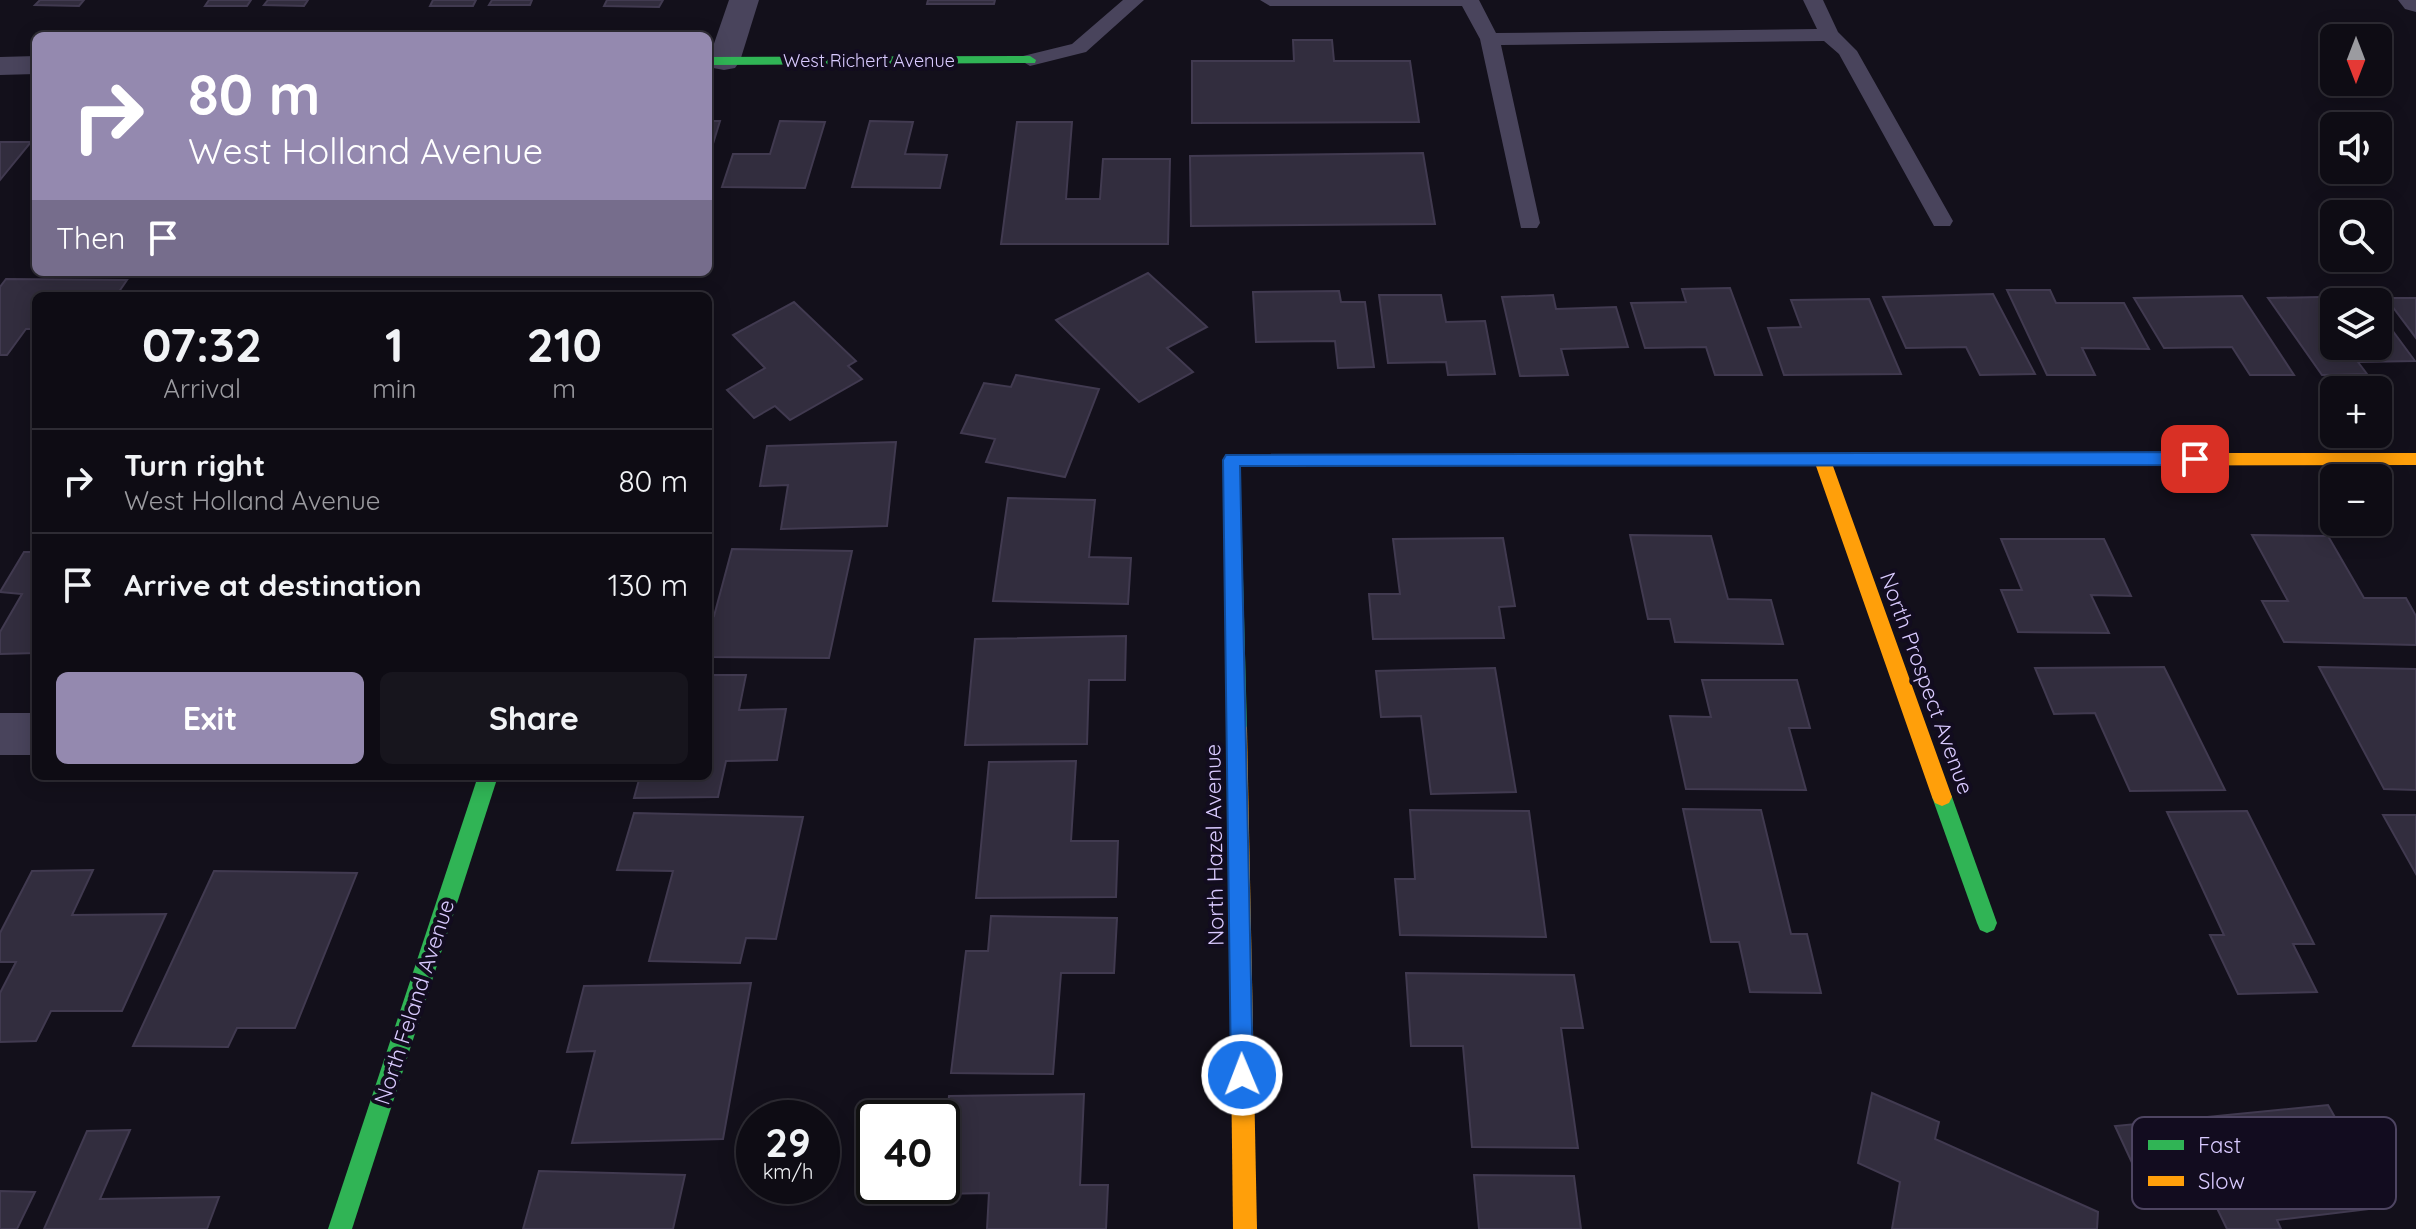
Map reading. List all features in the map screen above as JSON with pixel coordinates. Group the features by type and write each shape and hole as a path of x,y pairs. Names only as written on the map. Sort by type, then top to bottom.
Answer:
{"street":[{"path":"716,61 744,0"},
{"name":"West Richert Avenue","path":"716,61 1030,60"},
{"path":"0,66 32,65"},
{"path":"1822,459 2415,460"},
{"name":"North Hazel Avenue","path":"1245,1229 1232,460 1822,459"},
{"name":"North Prospect Avenue","path":"1822,459 1987,923"},
{"path":"0,734 32,734"},
{"name":"North Feland Avenue","path":"340,1229 487,780"}],"lane":[{"path":"1030,60 1079,48 1134,0"},
{"path":"1270,0 1468,0 1490,39 1529,223"},
{"path":"1813,0 1829,35 1847,51 1942,221"},
{"path":"1490,39 1829,35"}],"building":[{"path":"40,0 84,0 79,6 35,5"},
{"path":"209,0 251,0 247,6 205,6"},
{"path":"268,0 308,0 304,6 264,5"},
{"path":"433,0 476,0 473,6 430,6"},
{"path":"492,0 532,0 530,5 489,5"},
{"path":"607,0 663,0 659,7 604,6"},
{"path":"928,0 995,0 994,4 927,4"},
{"path":"1293,40 1332,40 1334,61 1410,61 1419,122 1192,123 1192,61 1294,61"},
{"path":"712,121 720,121 712,147"},
{"path":"780,121 825,122 805,188 722,187 733,154 770,154"},
{"path":"870,121 913,122 905,154 947,155 940,188 852,187"},
{"path":"1017,122 1072,122 1066,199 1100,199 1103,159 1170,159 1168,244 1001,244"},
{"path":"0,142 31,142 0,180"},
{"path":"1423,153 1435,224 1191,226 1190,156"},
{"path":"1148,273 1207,327 1167,348 1193,372 1139,402 1056,320"},
{"path":"6,279 127,280 119,292 32,292 32,329 26,329 7,355 0,355 0,287"},
{"path":"1730,288 1762,375 1715,375 1706,347 1645,348 1631,303 1686,302 1682,289"},
{"path":"2007,290 2050,290 2056,303 2124,303 2149,349 2082,348 2095,375 2047,375"},
{"path":"1339,291 1341,302 1365,302 1374,367 1338,368 1335,341 1256,342 1253,292"},
{"path":"1993,294 2035,374 1980,375 1966,347 1906,348 1883,297"},
{"path":"1379,295 1441,295 1446,322 1485,321 1495,374 1448,375 1446,362 1388,363"},
{"path":"1553,295 1556,309 1616,307 1628,347 1561,349 1568,375 1520,376 1502,297"},
{"path":"2242,296 2294,375 2250,375 2232,347 2164,348 2134,298"},
{"path":"2320,297 2320,360 2392,360 2392,330 2415,361 2358,362 2367,374 2322,375 2268,298"},
{"path":"2392,298 2416,298 2416,338 2392,306"},
{"path":"1869,299 1901,374 1784,375 1768,328 1801,327 1791,300"},
{"path":"794,302 856,361 848,366 862,379 790,420 775,406 754,418 727,390 765,368 733,335"},
{"path":"1016,375 1099,389 1065,477 986,462 995,439 961,433 984,383 1011,387"},
{"path":"896,442 887,526 781,529 788,485 760,486 767,446"},
{"path":"1008,498 1095,500 1089,557 1131,558 1128,604 993,601"},
{"path":"1630,535 1711,536 1728,599 1771,600 1783,644 1675,642 1670,619 1648,619"},
{"path":"2252,535 2328,536 2364,598 2406,598 2416,616 2416,645 2284,642 2262,601 2288,601"},
{"path":"1503,538 1515,606 1499,607 1504,638 1373,639 1369,594 1400,594 1393,539"},
{"path":"2001,539 2104,539 2131,596 2091,595 2109,633 2018,632 2001,590 2022,590"},
{"path":"732,549 852,551 829,658 712,657 714,616"},
{"path":"24,552 32,552 32,653 0,654 0,632 22,594 0,592"},
{"path":"1126,636 1125,680 1089,680 1087,744 965,745 975,639"},
{"path":"2164,667 2225,790 2130,791 2095,713 2054,714 2035,668"},
{"path":"2319,667 2416,669 2416,790 2384,789"},
{"path":"1495,668 1516,792 1431,794 1421,716 1381,717 1376,671"},
{"path":"712,675 746,675 739,710 786,709 777,760 726,761 718,797 634,798 639,780 712,780"},
{"path":"1702,680 1797,680 1810,728 1789,728 1806,790 1686,789 1670,716 1711,717"},
{"path":"1076,761 1071,841 1118,841 1116,897 976,898 989,762"},
{"path":"1683,809 1761,810 1791,934 1807,934 1821,993 1750,992 1739,942 1711,942"},
{"path":"1410,810 1529,811 1546,937 1400,935 1395,879 1415,879"},
{"path":"2247,811 2314,944 2293,944 2317,992 2238,994 2210,935 2224,935 2167,812"},
{"path":"634,813 803,817 776,939 746,938 740,963 649,961 673,871 617,870"},
{"path":"2383,815 2416,815 2416,874"},
{"path":"93,870 72,915 166,914 122,1011 51,1011 36,1041 0,1042 0,993 16,962 0,962 0,933 32,871"},
{"path":"214,871 357,873 295,1028 237,1028 228,1047 133,1046"},
{"path":"991,916 1117,918 1114,973 1061,973 1053,1074 951,1073 966,951 988,951"},
{"path":"1406,973 1574,975 1583,1028 1561,1028 1578,1148 1472,1147 1463,1046 1411,1046"},
{"path":"751,983 723,1139 572,1143 595,1051 567,1052 584,986"},
{"path":"1872,1093 1939,1122 1935,1139 2098,1212 2097,1229 1892,1229 1900,1182 1858,1163"},
{"path":"1084,1094 1080,1185 1108,1185 1106,1229 987,1229 989,1193 960,1194 960,1100 949,1100 949,1096"},
{"path":"2328,1105 2335,1117 2206,1117"},
{"path":"2132,1124 2132,1163 2115,1126"},
{"path":"130,1130 100,1199 219,1197 207,1229 44,1229 87,1131"},
{"path":"539,1171 685,1175 673,1229 523,1229"},
{"path":"1474,1175 1574,1176 1581,1229 1479,1229"},
{"path":"0,1191 35,1192 17,1229 0,1229"},
{"path":"2217,1209 2369,1209 2277,1220 2281,1229 2227,1229"}],"traffic: fast":[{"path":"712,61 1030,60"},
{"path":"1237,728 1232,460 1818,460"},
{"path":"340,1229 487,780"},
{"path":"1942,797 1987,923"}],"traffic: slow":[{"path":"1822,459 1942,797"},
{"path":"1818,460 2416,459"},
{"path":"1237,728 1245,1229"}],"route":[{"path":"1242,1075 1232,460 2195,459"}]}
